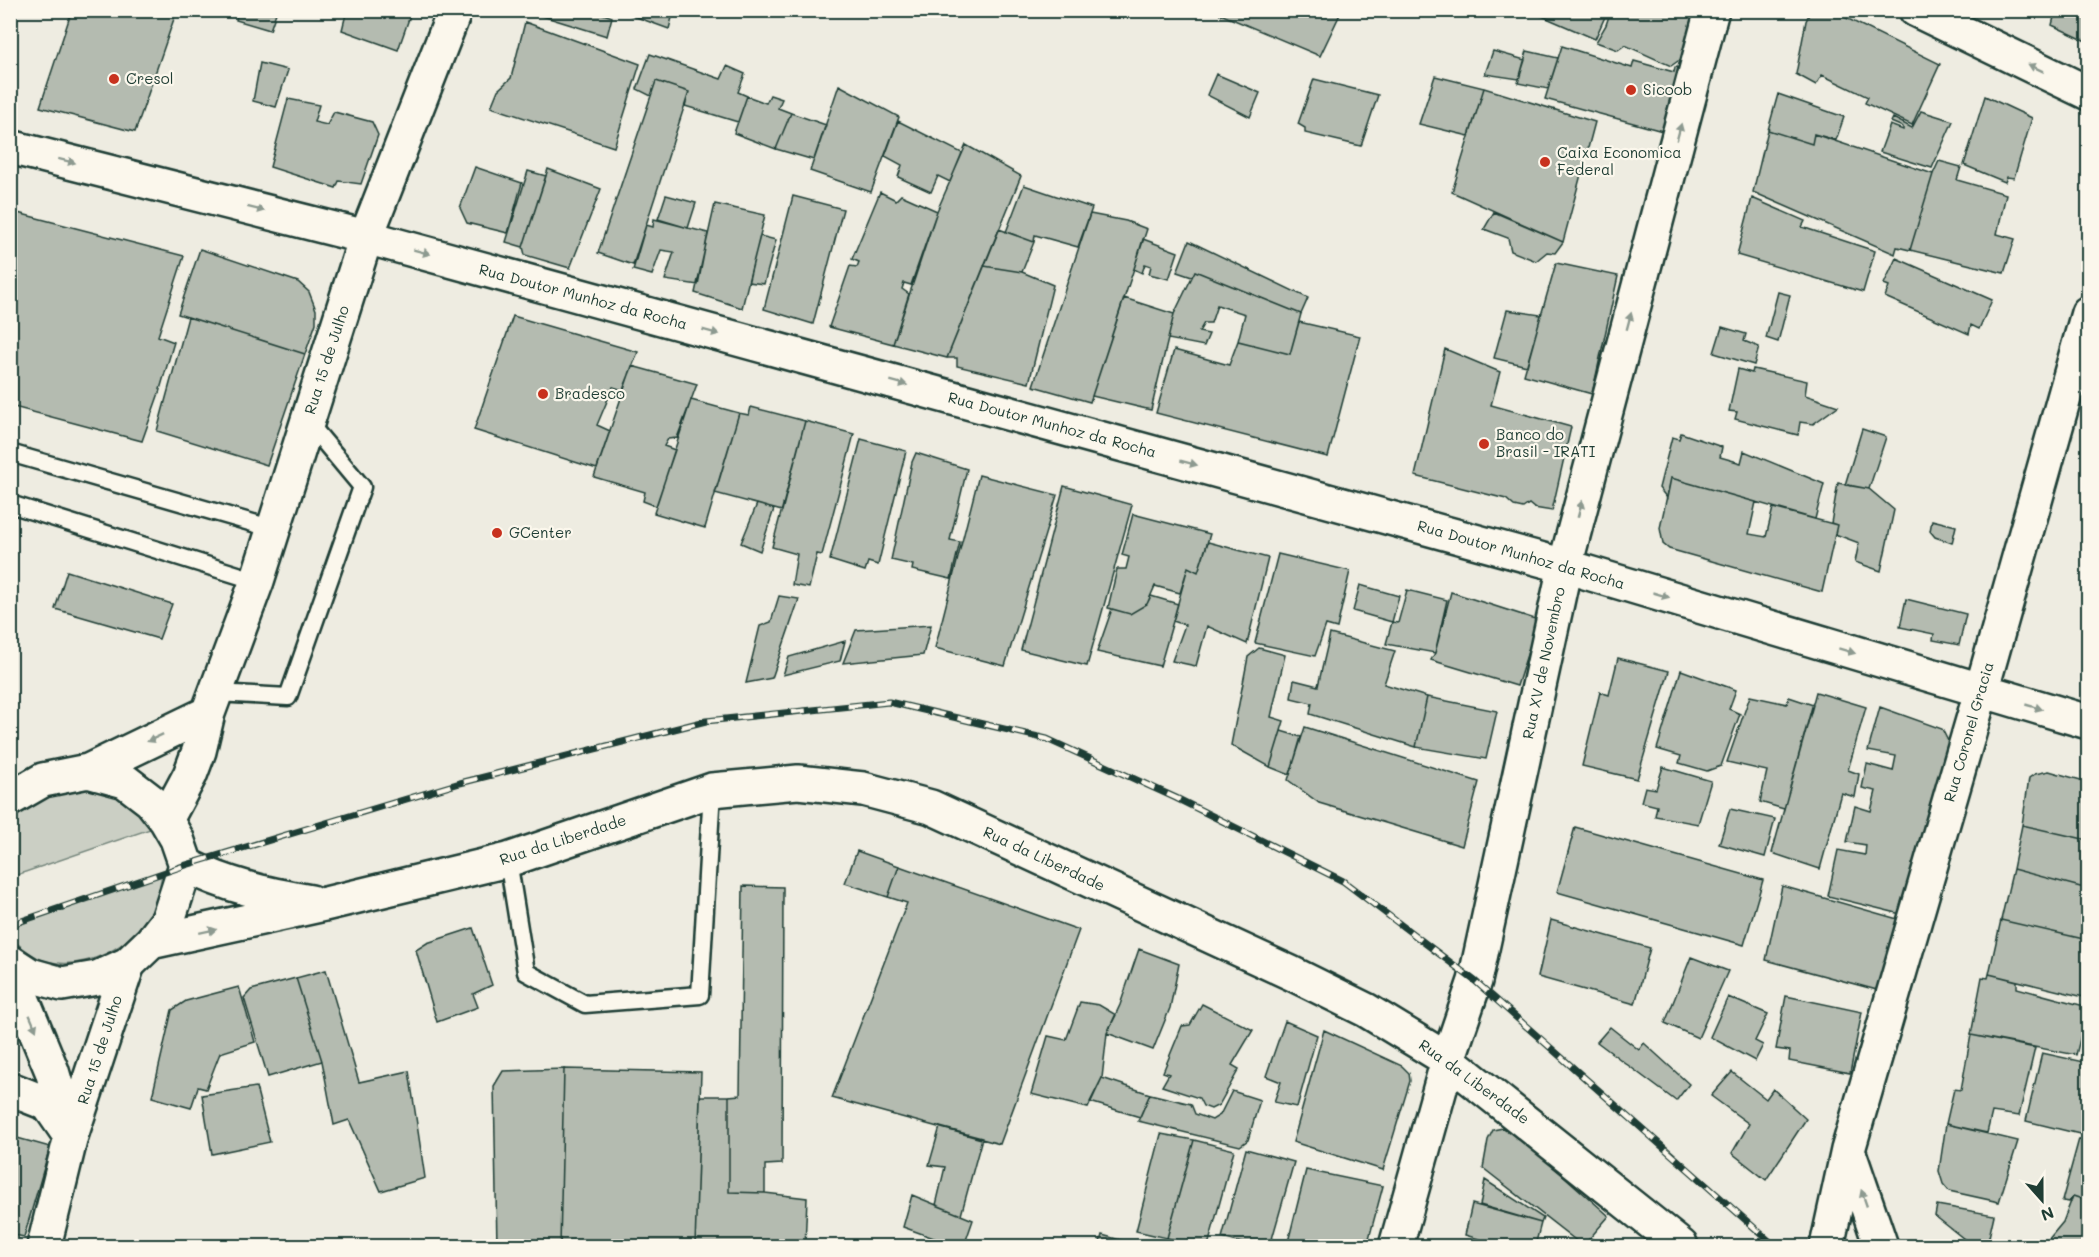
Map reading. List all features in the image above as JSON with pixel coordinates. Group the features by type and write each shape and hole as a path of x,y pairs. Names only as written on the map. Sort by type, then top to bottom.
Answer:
{"street":[{"name":"Rua 15 de Julho","path":"166,820 190,775 199,751 212,703 274,529 366,237 455,10"},
{"name":"Rua XV de Novembro","path":"1396,1246 1448,1060 1475,981 1564,566 1712,10"},
{"path":"1916,10 2088,93"},
{"name":"Rua Doutor Munhoz da Rocha","path":"10,147 366,237 1564,566 2088,722"},
{"name":"Rua Coronel Gracia","path":"1827,1246 1848,1150 2088,313"},
{"path":"10,799 43,780 88,771 212,703"},
{"path":"88,771 125,781 151,801 177,839 186,865 168,920 139,953"},
{"name":"Rua da Liberdade","path":"10,962 30,975 62,984 97,978 139,953 325,904 508,860 712,790 798,782 863,789 931,807 1291,973 1366,1010 1448,1060 1681,1246"},
{"name":"Rua da Liberdade","path":"186,865 213,879 245,888 325,904"},
{"name":"Rua 15 de Julho","path":"44,1246 71,1136 139,953"},
{"name":"Rua 15 de Julho","path":"10,969 52,1071 71,1136"},
{"path":"10,1089 48,1104 71,1136"},
{"path":"1848,1150 1881,1246"}],"lane":[{"path":"212,703 288,697 363,487 308,421"},
{"path":"10,453 274,529"},
{"path":"10,504 257,581"},
{"path":"508,860 526,972 585,1005 700,995 712,790"}],"shaded area":[{"path":"78,786 110,794 134,805 156,827 11,877 10,817 17,810 41,796"},
{"path":"162,875 156,901 142,926 120,946 93,959 64,963 45,961 34,956 11,938 11,926"}],"building":[{"path":"72,10 177,10 135,132 40,107"},
{"path":"238,10 277,10 270,30 236,20"},
{"path":"347,10 412,10 398,50 342,30"},
{"path":"523,10 592,10 612,17 607,36"},
{"path":"617,10 674,10 669,29"},
{"path":"1221,10 1342,10 1320,56 1220,14"},
{"path":"1528,10 1608,10 1595,39"},
{"path":"1611,10 1700,10 1688,65 1678,61 1671,66 1625,45 1618,50 1596,42 1606,25"},
{"path":"1811,10 1830,10 1940,64 1912,125 1865,103 1868,97 1822,75 1816,85 1796,74 1806,21"},
{"path":"2048,10 2088,10 2088,42 2052,25 2054,17 2047,13"},
{"path":"525,22 640,64 614,147 491,107 498,90 511,78"},
{"path":"1562,46 1632,68 1634,61 1674,72 1675,67 1689,69 1670,133 1545,99"},
{"path":"1493,51 1525,60 1519,79 1485,74"},
{"path":"1527,51 1558,58 1548,89 1518,83"},
{"path":"650,54 721,79 727,66 745,74 738,92 747,96 738,122 685,106 689,92 656,81 651,96 637,89"},
{"path":"260,63 288,70 276,107 253,101"},
{"path":"1216,74 1260,93 1250,117 1207,95"},
{"path":"1435,76 1484,88 1469,136 1419,124"},
{"path":"1314,79 1378,95 1361,146 1305,133 1305,128 1298,124"},
{"path":"656,81 689,92 633,265 598,253"},
{"path":"839,85 899,117 871,192 810,171"},
{"path":"1484,88 1595,122 1563,242 1452,192"},
{"path":"1778,94 1844,117 1836,140 1814,134 1812,144 1768,130"},
{"path":"770,95 782,99 778,108 791,113 776,149 734,133 747,96 766,103"},
{"path":"1985,96 2032,118 2014,178 2007,177 2005,182 1964,165"},
{"path":"288,99 319,105 314,122 327,125 334,112 372,122 378,135 361,184 339,181 336,188 270,167"},
{"path":"1921,111 1953,121 1932,168 1880,152 1890,125 1903,130 1903,127 1891,122 1893,118 1912,128"},
{"path":"791,113 826,125 814,160 776,149"},
{"path":"898,121 962,153 950,182 938,176 931,192 898,177 902,165 885,156"},
{"path":"1768,130 1812,144 1814,134 1933,174 1910,250 1897,247 1895,254 1753,192"},
{"path":"966,145 1021,176 947,358 893,344 937,211"},
{"path":"1939,161 1961,167 1957,180 2006,194 1997,234 2015,239 2004,273 1910,250"},
{"path":"475,167 522,183 508,233 467,223 460,208"},
{"path":"548,169 601,189 570,268 525,255 523,247"},
{"path":"528,171 546,176 523,247 506,242"},
{"path":"1024,185 1092,208 1078,247 1035,235 1034,242 1006,232"},
{"path":"880,192 896,200 901,195 937,211 911,285 904,283 902,289 909,294 893,344 829,327 850,266 857,267 859,262 852,259"},
{"path":"666,195 696,203 688,228 658,219"},
{"path":"793,196 843,209 813,324 764,309"},
{"path":"1752,198 1805,221 1802,227 1875,251 1863,292 1737,255"},
{"path":"715,204 765,215 742,308 695,293"},
{"path":"10,211 184,256 158,336 174,342 142,441 10,406"},
{"path":"1494,212 1563,242 1555,253 1547,252 1536,261 1511,251 1508,238 1484,229"},
{"path":"1090,214 1126,221 1147,229 1090,402 1033,386"},
{"path":"654,219 708,233 698,285 665,280 674,252 661,250 652,275 633,270 646,225 653,227"},
{"path":"999,229 1034,242 1022,272 984,266"},
{"path":"760,236 776,240 764,284 748,282"},
{"path":"1143,239 1178,252 1169,279 1149,274 1151,266 1145,264 1142,273 1134,269"},
{"path":"1189,241 1308,298 1301,314 1195,271 1192,277 1177,272"},
{"path":"200,249 298,282 309,292 316,310 316,323 305,354 178,314"},
{"path":"1896,258 1992,300 1979,329 1971,325 1969,334 1885,297 1889,286 1884,284"},
{"path":"1556,263 1618,276 1592,394 1524,375"},
{"path":"984,266 1022,272 1053,285 1029,383 957,366 957,358 947,358"},
{"path":"1195,271 1301,314 1290,354 1238,341 1245,314 1217,305 1211,323 1204,323 1199,332 1209,334 1204,346 1168,339 1174,314"},
{"path":"1778,292 1790,295 1778,342 1766,338"},
{"path":"1124,298 1174,314 1151,410 1092,396"},
{"path":"1507,310 1541,315 1527,366 1494,358"},
{"path":"513,316 638,352 623,390 613,387 597,425 610,431 597,469 474,430"},
{"path":"188,317 305,354 267,465 157,431"},
{"path":"1299,322 1360,336 1328,457 1156,413 1174,350 1229,365 1238,341 1290,354"},
{"path":"1722,327 1746,334 1744,341 1759,347 1754,365 1714,353"},
{"path":"1445,349 1500,372 1491,405 1571,427 1552,511 1534,508 1529,504 1523,508 1514,506 1506,499 1415,476"},
{"path":"632,366 697,384 677,438 668,439 664,446 675,450 656,506 643,501 645,492 594,477"},
{"path":"1738,369 1752,373 1753,369 1807,381 1805,395 1838,406 1813,424 1800,422 1798,435 1735,419 1737,412 1729,411"},
{"path":"691,400 739,413 705,528 654,513"},
{"path":"751,407 805,421 782,511 715,493 739,413 749,415"},
{"path":"805,421 854,434 822,555 817,554 809,588 792,585 797,554 772,547"},
{"path":"1862,429 1886,437 1869,489 1845,485"},
{"path":"1681,433 1722,447 1720,457 1741,463 1744,451 1824,484 1815,519 1671,478 1667,498 1659,488 1672,437 1679,439"},
{"path":"861,439 906,451 878,565 868,562 865,571 830,560"},
{"path":"916,453 967,469 950,540 960,542 951,579 912,570 913,565 891,560 912,462"},
{"path":"979,475 1057,495 1005,666 935,648"},
{"path":"1671,478 1756,502 1749,534 1766,537 1773,508 1837,525 1822,592 1669,549 1663,544 1660,528"},
{"path":"1838,483 1869,489 1894,510 1881,571 1855,562 1859,543 1835,534 1837,525 1831,523"},
{"path":"1064,486 1132,505 1087,666 1021,650"},
{"path":"757,504 774,509 760,551 741,543"},
{"path":"1133,514 1210,534 1198,572 1188,567 1180,593 1155,586 1147,604 1130,614 1108,608 1117,569 1126,569 1129,557 1122,555"},
{"path":"1932,520 1956,526 1952,543 1935,537 1930,531"},
{"path":"1208,542 1268,558 1247,644 1207,626 1196,666 1172,661 1185,625 1173,621 1188,567 1198,572"},
{"path":"1278,554 1350,571 1337,628 1326,625 1315,656 1255,643"},
{"path":"67,571 172,604 159,639 55,609"},
{"path":"1360,585 1399,596 1392,622 1353,611"},
{"path":"1407,590 1447,600 1435,653 1386,644 1392,622 1398,623"},
{"path":"1451,592 1538,620 1517,686 1431,660 1435,653"},
{"path":"779,596 799,599 772,678 746,683 760,626 771,622"},
{"path":"1151,596 1178,604 1160,666 1097,652 1112,609 1130,614 1147,604"},
{"path":"1906,599 1966,614 1959,645 1933,640 1934,634 1900,627"},
{"path":"931,625 923,655 843,663 856,630"},
{"path":"1330,634 1395,651 1384,684 1427,697 1416,747 1310,714 1312,703 1291,698 1294,680 1318,686"},
{"path":"2088,635 2088,672 2083,654"},
{"path":"845,641 840,661 783,675 789,657"},
{"path":"1259,648 1285,655 1271,717 1284,721 1270,767 1231,745 1248,657"},
{"path":"1618,658 1669,671 1637,779 1582,766 1600,692 1609,695"},
{"path":"1681,670 1736,690 1729,709 1740,714 1721,766 1707,771 1679,763 1681,756 1657,749"},
{"path":"1816,692 1866,707 1848,770 1859,774 1855,797 1841,793 1820,869 1772,853"},
{"path":"1750,696 1787,704 1789,697 1813,705 1784,809 1760,802 1767,771 1727,762"},
{"path":"1427,697 1497,711 1486,759 1416,747"},
{"path":"1880,707 1942,729 1948,741 1948,760 1905,915 1828,896 1838,850 1865,855 1866,845 1847,842 1855,806 1871,811 1876,791 1862,788 1867,764 1893,771 1896,756 1868,751"},
{"path":"1305,727 1479,782 1462,846 1319,803 1288,780"},
{"path":"1281,731 1301,737 1290,775 1270,767"},
{"path":"1663,767 1711,781 1698,824 1655,816 1657,806 1641,802 1645,787 1656,789"},
{"path":"2049,771 2088,782 2088,840 2022,825 2029,778"},
{"path":"1730,809 1775,819 1765,857 1719,844"},
{"path":"2022,825 2088,840 2088,889 2013,869"},
{"path":"1575,827 1763,880 1744,945 1557,892"},
{"path":"857,851 899,866 888,897 845,883"},
{"path":"899,866 1079,930 1000,1144 832,1098 907,903 888,897"},
{"path":"2013,869 2088,889 2088,940 2001,920"},
{"path":"743,886 783,887 782,1164 765,1165 765,1193 729,1192 729,1096 740,1095"},
{"path":"1782,886 1908,922 1888,993 1766,960"},
{"path":"1551,920 1650,948 1635,1004 1538,977"},
{"path":"2001,920 2088,940 2088,998 1989,974"},
{"path":"473,928 492,985 473,994 478,1007 437,1022 416,950 427,943"},
{"path":"1139,949 1179,964 1170,1008 1153,1050 1107,1033 1120,1005"},
{"path":"1691,957 1728,971 1698,1038 1665,1023"},
{"path":"326,970 359,1082 409,1071 425,1178 381,1191 349,1120 334,1125 322,1061 296,978"},
{"path":"1989,974 2017,981 2017,988 2088,1007 2076,1055 1971,1035 1982,977 1988,978"},
{"path":"296,978 322,1061 268,1077 244,998 251,990"},
{"path":"239,987 255,1042 220,1053 206,1089 198,1087 191,1108 152,1097 172,1010 186,1001"},
{"path":"1786,996 1862,1012 1850,1073 1789,1061 1790,1051 1776,1049"},
{"path":"1728,997 1768,1014 1755,1041 1763,1045 1755,1061 1710,1037"},
{"path":"1080,1002 1099,1005 1116,1015 1107,1033 1102,1078 1088,1108 1031,1094 1048,1036 1066,1040"},
{"path":"1202,1004 1253,1030 1232,1065 1239,1069 1219,1105 1211,1109 1203,1106 1199,1098 1162,1086 1169,1074 1163,1072 1182,1026 1190,1025"},
{"path":"1285,1021 1317,1035 1297,1107 1274,1102 1281,1082 1266,1076"},
{"path":"1610,1027 1639,1050 1644,1043 1689,1084 1676,1101 1597,1042"},
{"path":"1324,1030 1402,1066 1409,1073 1410,1081 1383,1170 1293,1142"},
{"path":"1971,1035 2035,1048 2019,1116 1992,1112 1987,1133 1946,1124 1954,1089 1961,1090"},
{"path":"2042,1053 2088,1063 2088,1136 2026,1121"},
{"path":"564,1069 701,1072 695,1246 560,1246"},
{"path":"564,1069 560,1246 497,1246 494,1086 503,1071"},
{"path":"1732,1072 1766,1099 1773,1089 1806,1119 1766,1180 1732,1153 1749,1124 1711,1096"},
{"path":"1102,1078 1150,1094 1140,1117 1090,1102"},
{"path":"256,1087 270,1142 212,1154 202,1095"},
{"path":"1232,1091 1260,1100 1248,1140 1240,1146 1138,1121 1150,1094 1191,1104 1195,1114 1212,1120 1220,1115"},
{"path":"700,1096 729,1096 729,1192 807,1198 805,1246 695,1246"},
{"path":"1946,1124 2018,1141 1999,1202 1949,1191 1943,1184 1939,1171"},
{"path":"940,1127 982,1138 961,1215 936,1205 945,1167 929,1165"},
{"path":"1503,1128 1513,1131 1609,1216 1583,1246 1483,1168 1488,1140 1493,1130"},
{"path":"1161,1134 1194,1140 1167,1238 1136,1231"},
{"path":"10,1136 50,1147 24,1237 10,1234"},
{"path":"2079,1139 2088,1142 2088,1201 2073,1196 2069,1202 2062,1201"},
{"path":"1194,1140 1234,1150 1208,1246 1167,1238"},
{"path":"1246,1149 1294,1162 1270,1246 1253,1246 1222,1238"},
{"path":"1306,1170 1383,1186 1367,1246 1287,1246"},
{"path":"1485,1180 1543,1218 1541,1223 1480,1205"},
{"path":"912,1195 973,1220 964,1246 956,1246 903,1227"},
{"path":"2073,1196 2088,1201 2088,1245 2043,1246 2063,1222"},
{"path":"1472,1204 1541,1223 1535,1246 1503,1246 1465,1235"},
{"path":"1937,1205 1994,1215 1987,1246 1973,1246 1935,1216"},
{"path":"1102,1235 1135,1244 1135,1246 1099,1246"},
{"path":"1590,1238 1605,1246 1583,1246"}],"railway":[{"path":"10,925 186,865 460,783 706,721 889,702 1047,739 1176,798 1343,881 1475,981 1775,1246"}],"place":[{"name":"Cresol","path":"114,79"},
{"name":"Sicoob","path":"1631,90"},
{"name":"Caixa Economica Federal","path":"1545,162"},
{"name":"Bradesco","path":"543,394"},
{"name":"Banco do Brasil - IRATI","path":"1484,444"},
{"name":"GCenter","path":"497,533"}]}
